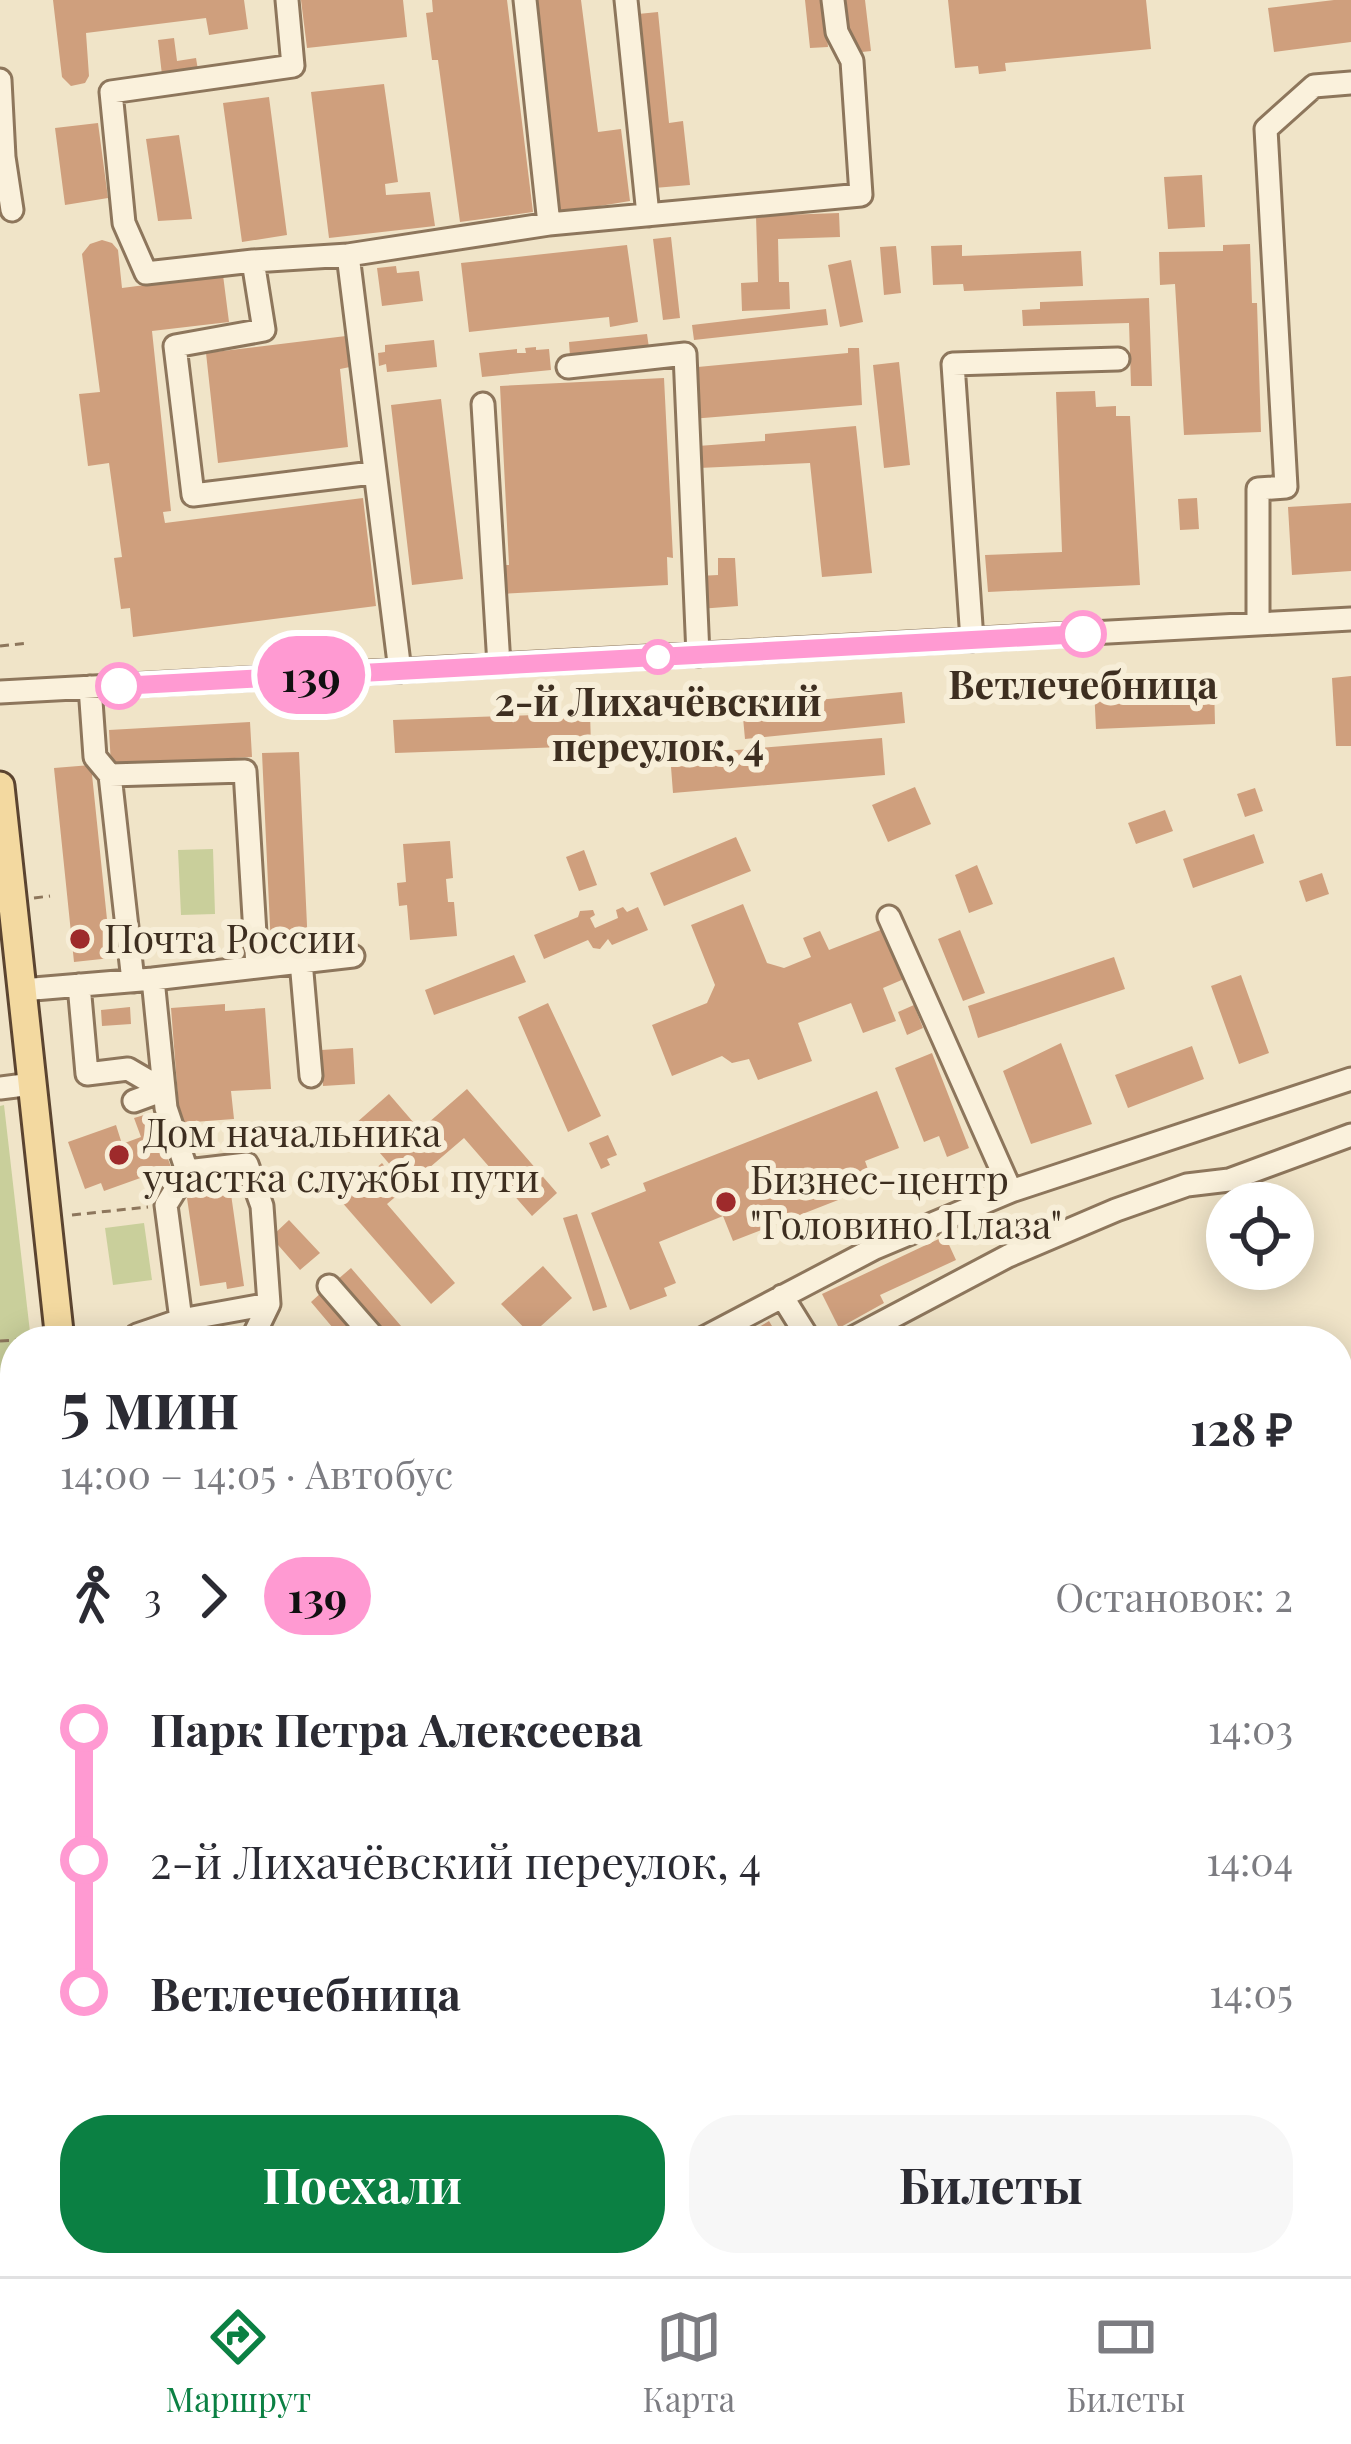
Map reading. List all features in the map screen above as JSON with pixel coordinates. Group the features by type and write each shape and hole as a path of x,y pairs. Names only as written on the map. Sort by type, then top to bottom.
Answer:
{"main road":[{"path":"0,786 58,1326"}],"street":[{"path":"287,0 293,66 111,92 124,223 146,273 347,255 549,224 861,195 852,61 837,32 833,0"},
{"path":"524,0 549,224"},
{"path":"626,0 648,215"},
{"path":"0,80 2,157 12,209"},
{"path":"1258,624 1258,489 1286,487 1266,129 1314,86 1351,83"},
{"path":"347,255 400,671"},
{"path":"253,261 264,330 175,346 193,495 372,473"},
{"path":"568,367 685,354 698,655"},
{"path":"972,640 953,364 1118,359"},
{"path":"483,404 499,665"},
{"path":"0,692 1351,620"},
{"path":"90,687 95,757 110,775 166,1108 187,1171"},
{"path":"110,775 245,771 257,966"},
{"path":"889,917 1011,1190"},
{"path":"22,990 353,956"},
{"path":"301,962 311,1076"},
{"path":"79,986 87,1074 128,1069 164,1090"},
{"path":"726,1326 875,1248 1011,1190 1351,1079"},
{"path":"0,1088 32,1084"},
{"path":"134,1101 164,1090"},
{"path":"875,1326 1008,1256 1116,1210 1186,1185 1229,1180 1351,1135"},
{"path":"187,1171 247,1164 262,1206 269,1304 258,1326"},
{"path":"181,1320 166,1205 187,1171"},
{"path":"329,1286 364,1326"},
{"path":"782,1296 800,1326"},
{"path":"163,1326 269,1304"}],"path":[{"path":"0,646 28,643"},
{"path":"32,898 50,896"},
{"path":"72,1215 166,1205"}],"green space":[{"path":"213,849 215,914 181,915 178,850"},
{"path":"4,1105 29,1326 0,1326 0,1106"},
{"path":"144,1223 152,1280 113,1285 105,1228"}],"building":[{"path":"53,0 244,0 248,29 209,35 206,18 86,33 89,76 85,83 71,86 62,77"},
{"path":"301,0 403,0 407,37 307,48"},
{"path":"432,0 507,0 533,212 460,222 438,60 432,60 426,13 433,12"},
{"path":"536,0 581,0 598,132 621,129 630,201 557,213"},
{"path":"805,0 824,0 828,47 810,48"},
{"path":"844,0 865,0 871,51 853,53"},
{"path":"948,0 1146,0 1151,49 1005,63 1006,71 979,74 978,66 955,68"},
{"path":"1351,0 1351,42 1274,52 1268,8"},
{"path":"658,12 669,123 683,121 690,185 654,188 638,14"},
{"path":"174,38 177,61 196,58 198,70 162,75 158,40"},
{"path":"384,84 398,182 385,184 386,195 430,192 435,226 329,238 311,92"},
{"path":"269,97 287,235 242,242 223,103"},
{"path":"98,123 108,198 65,205 55,128"},
{"path":"179,135 192,219 158,221 146,139"},
{"path":"1202,175 1205,227 1168,229 1164,177"},
{"path":"839,213 840,237 778,239 779,282 789,282 790,309 742,311 741,283 758,282 756,216"},
{"path":"671,237 680,318 663,320 653,239"},
{"path":"102,240 118,250 122,288 223,275 229,322 152,331 171,511 163,512 165,523 363,498 376,606 133,637 130,608 121,609 114,558 122,557 109,463 88,466 79,394 100,392 82,254 90,244"},
{"path":"1250,244 1261,432 1184,435 1175,284 1160,285 1159,252 1223,251 1223,245"},
{"path":"627,245 638,322 610,327 609,317 469,332 461,263"},
{"path":"962,245 962,256 1081,251 1083,286 964,291 963,284 933,285 931,246"},
{"path":"896,246 901,293 884,295 880,247"},
{"path":"851,260 863,322 840,327 828,265"},
{"path":"396,266 397,273 419,271 423,301 382,306 377,268"},
{"path":"1149,298 1152,386 1131,386 1129,323 1023,326 1022,310 1040,309 1040,302"},
{"path":"826,309 828,325 694,340 692,325"},
{"path":"647,334 649,348 570,356 569,342"},
{"path":"346,336 350,367 340,369 348,447 218,463 206,353"},
{"path":"434,340 437,367 387,372 386,364 379,366 378,353 385,352 385,345"},
{"path":"525,348 549,349 551,370 482,377 479,353 517,349 517,353 526,353"},
{"path":"848,348 859,348 862,405 691,419 687,368 848,353"},
{"path":"899,362 910,465 884,468 873,365"},
{"path":"664,378 673,558 667,557 668,585 501,594 501,565 509,565 500,386"},
{"path":"1095,391 1096,407 1116,406 1116,416 1130,416 1140,585 988,592 985,555 1062,552 1056,392"},
{"path":"441,399 463,579 412,585 391,405"},
{"path":"856,426 872,573 822,577 810,463 699,468 698,446"},
{"path":"1197,498 1199,529 1180,530 1178,499"},
{"path":"1351,503 1351,571 1292,575 1288,507"},
{"path":"718,558 735,558 738,606 699,609 698,576 718,575"},
{"path":"1351,676 1351,746 1336,746 1332,678"},
{"path":"1214,683 1215,724 1096,729 1094,688"},
{"path":"718,692 719,714 638,718 637,695"},
{"path":"902,692 905,723 745,739 742,707"},
{"path":"590,713 591,746 395,753 393,720"},
{"path":"250,722 252,757 111,765 109,730"},
{"path":"882,738 885,775 673,793 671,767 725,763 724,751"},
{"path":"299,752 308,947 271,948 262,753"},
{"path":"91,765 111,958 74,962 54,768"},
{"path":"915,787 931,824 888,842 872,805"},
{"path":"1255,788 1263,811 1245,817 1237,794"},
{"path":"1165,810 1173,831 1136,844 1128,823"},
{"path":"1254,834 1264,863 1193,888 1183,859"},
{"path":"736,837 751,871 664,906 650,873"},
{"path":"450,841 453,878 446,879 457,936 410,940 407,905 399,906 397,883 406,882 403,844"},
{"path":"584,850 597,885 579,891 566,857"},
{"path":"977,865 993,904 969,913 955,875"},
{"path":"1322,873 1329,894 1306,902 1299,881"},
{"path":"743,904 767,963 784,968 811,957 803,938 820,931 829,950 883,929 904,979 883,988 896,1021 863,1033 851,1003 798,1023 812,1061 758,1080 749,1059 732,1063 722,1056 672,1076 652,1025 707,1003 715,985 691,925"},
{"path":"623,907 627,912 638,907 648,930 612,945 608,939 600,949 588,940 544,959 534,935 578,917 580,911 593,910 595,915 590,918 595,928 618,918 616,910"},
{"path":"960,930 985,993 963,1001 938,939"},
{"path":"514,955 526,982 434,1015 425,990"},
{"path":"1114,957 1125,989 978,1038 968,1006"},
{"path":"1241,975 1269,1053 1239,1064 1211,986"},
{"path":"548,1003 601,1116 568,1132 518,1017"},
{"path":"225,1004 225,1011 265,1008 271,1089 231,1091 234,1119 180,1123 171,1008"},
{"path":"914,1005 923,1028 907,1035 898,1012"},
{"path":"130,1007 131,1024 102,1026 101,1010"},
{"path":"1061,1043 1092,1124 1031,1144 1003,1071"},
{"path":"1192,1046 1204,1079 1128,1108 1115,1075"},
{"path":"353,1048 355,1084 323,1086 321,1050"},
{"path":"932,1053 969,1148 947,1157 939,1136 924,1142 895,1068"},
{"path":"467,1089 557,1193 532,1216 464,1138 387,1204 455,1283 431,1304 340,1200 382,1163 394,1178 398,1174 355,1124 389,1094 420,1130"},
{"name":"Бизнес-центр \"Головино Плаза\"","path":"877,1091 899,1148 865,1161 874,1186 733,1241 723,1216 659,1242 676,1283 664,1288 667,1296 630,1310 591,1213 646,1191 643,1183"},
{"name":"Дом начальника участка службы пути","path":"151,1113 171,1167 104,1191 101,1183 85,1189 68,1142 116,1125 122,1144 141,1137 134,1118"},
{"path":"608,1135 617,1155 601,1169 589,1143"},
{"path":"230,1187 244,1286 227,1289 226,1282 200,1286 187,1198"},
{"path":"577,1214 607,1307 593,1311 563,1218"},
{"path":"289,1220 320,1253 300,1270 271,1237"},
{"path":"945,1236 956,1260 880,1295 884,1303 843,1326 838,1326 822,1294"},
{"path":"543,1266 572,1298 541,1326 522,1326 501,1304"},
{"path":"351,1268 401,1326 377,1326 337,1280"},
{"path":"323,1291 353,1326 331,1326 311,1302"}],"bus line":[{"name":"139","path":"119,686 1083,634"}],"place":[{"name":"Ветлечебница","path":"1083,634"},
{"name":"2-й Лихачёвский переулок, 4","path":"658,657"},
{"name":"Почта России","path":"80,939"},
{"name":"Дом начальника участка службы пути","path":"119,1155"},
{"name":"Бизнес-центр \"Головино Плаза\"","path":"726,1202"}]}
